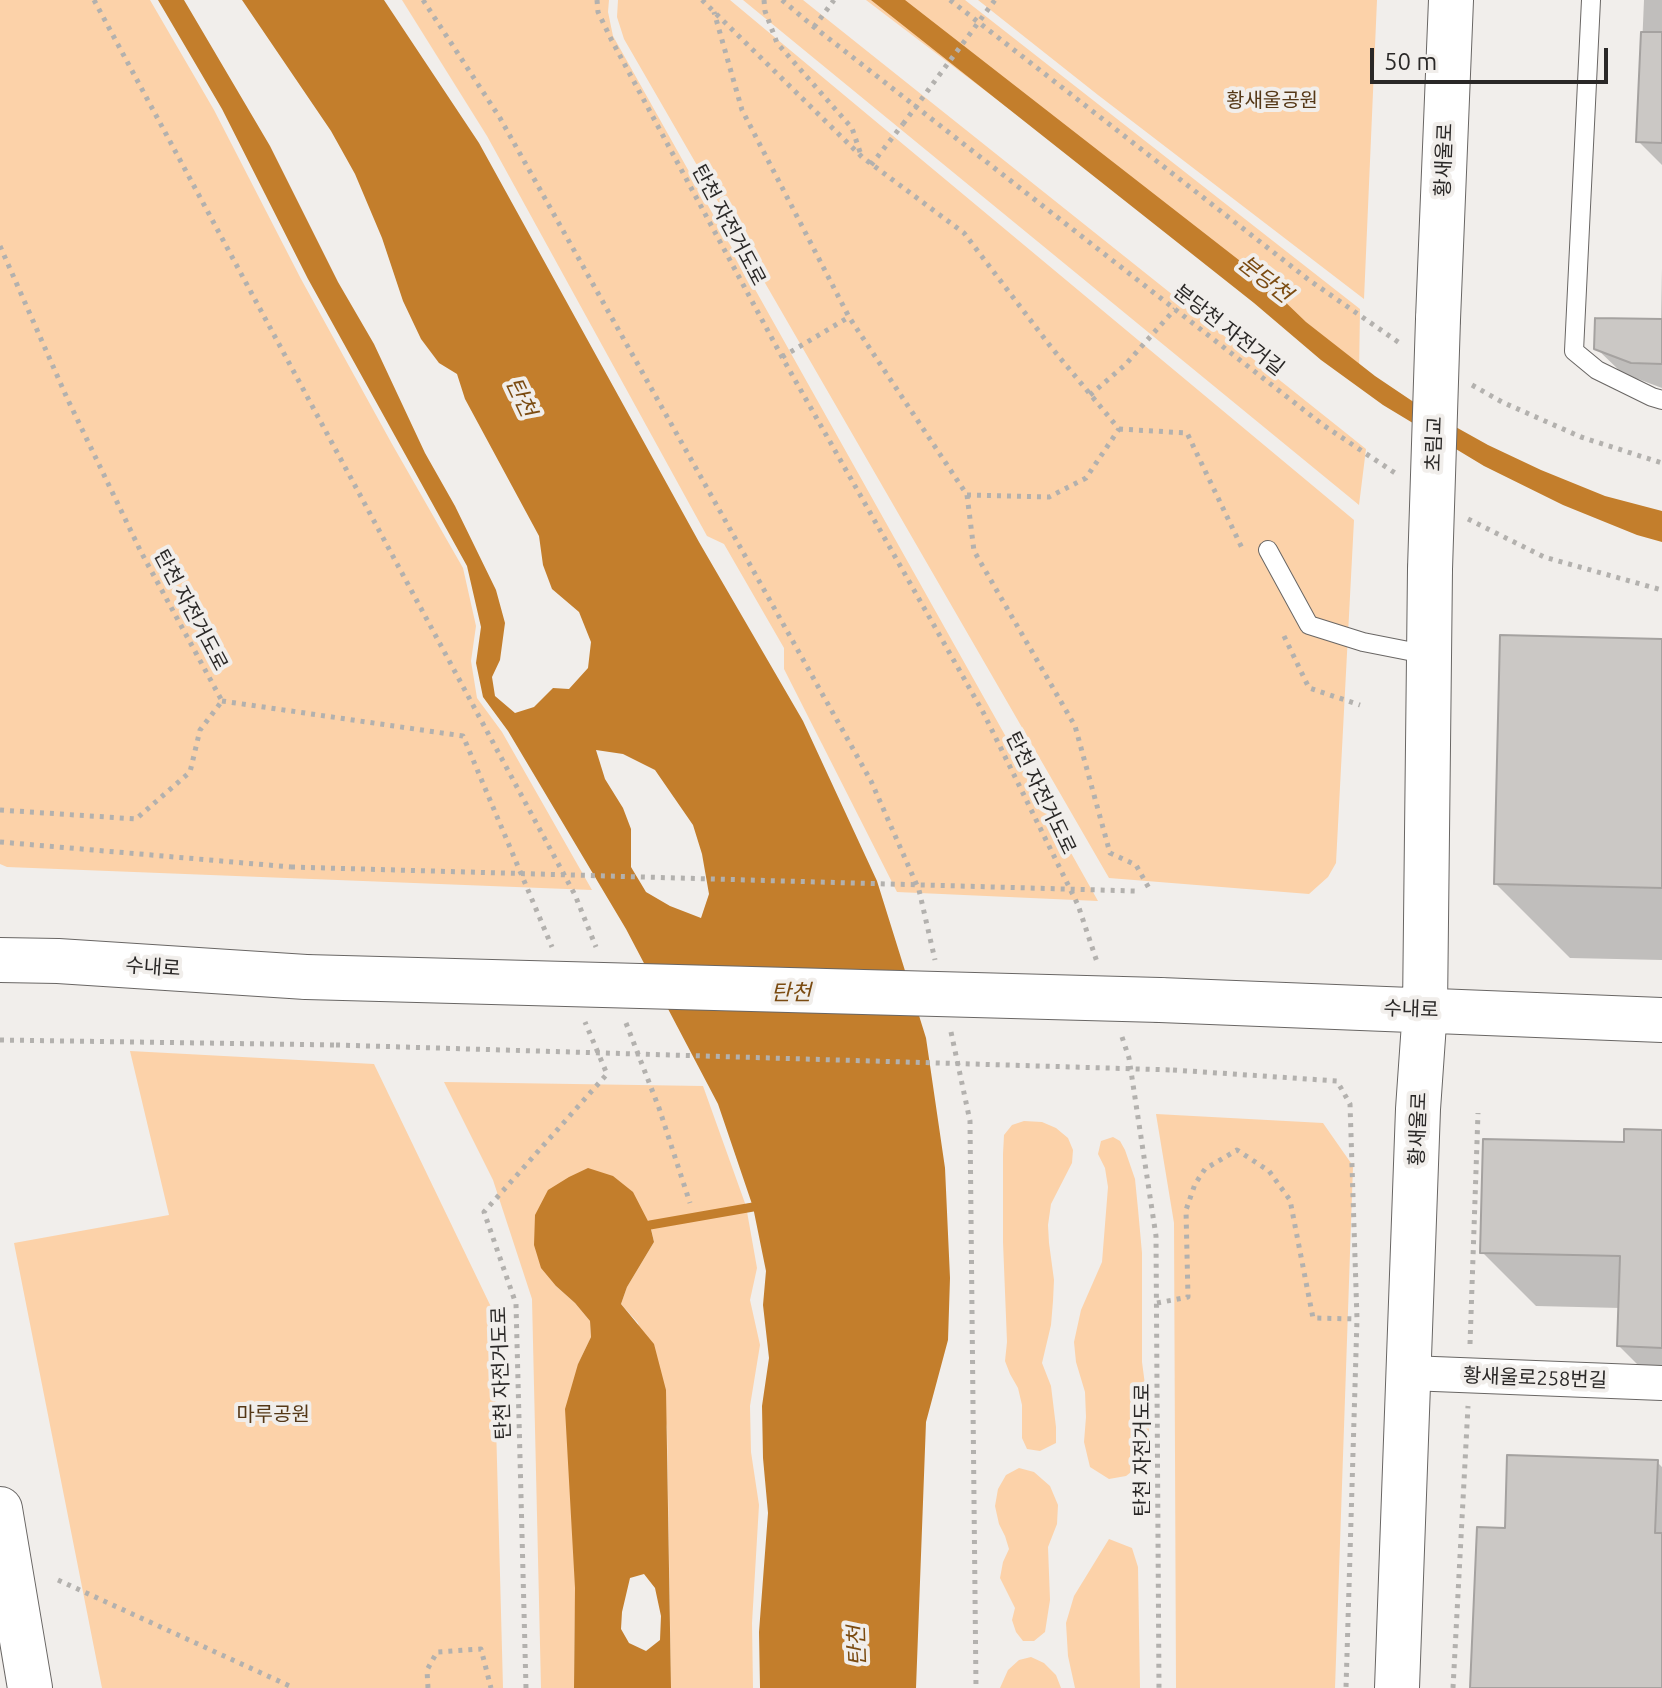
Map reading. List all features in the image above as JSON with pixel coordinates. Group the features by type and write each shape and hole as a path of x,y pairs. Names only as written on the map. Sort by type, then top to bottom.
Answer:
{"main road":[{"name":"황새울로","path":"1426,335 1451,0"},
{"name":"초림교","path":"1426,335 1430,569"},
{"name":"황새울로","path":"1397,1688 1418,1109 1425,1009 1430,569"},
{"name":"수내로","path":"0,960 306,977 1160,1000 1662,1020"},
{"path":"0,1509 30,1688"}],"street":[{"name":"황새울로258번길","path":"1409,1373 1662,1383"}],"lane":[{"path":"1591,0 1574,351 1597,370 1662,400"},
{"path":"1268,550 1309,625 1363,642 1429,655"}],"path":[{"path":"423,0 508,132 871,781 919,890 936,967"},
{"name":"탄천 자전거도로","path":"597,0 598,12 611,39 782,357 983,712 1078,905 1101,974"},
{"path":"702,0 862,157 964,233 1051,347 1119,429 1086,478 1049,497 967,495"},
{"path":"764,0 777,43 852,128 862,157"},
{"path":"782,0 814,27 834,0"},
{"path":"950,0 1309,280 1388,337 1426,335"},
{"path":"871,165 995,0"},
{"path":"96,1 575,895 598,952"},
{"path":"714,12 742,110 849,317 967,495 974,551 1075,726 1110,853 1136,865 1150,890"},
{"name":"분당천 자전거길","path":"814,27 1323,425 1400,477"},
{"name":"탄천 자전거도로","path":"0,246 67,398 141,552 222,701 463,736 557,956"},
{"path":"1090,395 1125,365 1175,309"},
{"path":"782,357 849,317"},
{"path":"1464,380 1502,402 1581,437 1662,463"},
{"path":"1465,518 1544,557 1662,590"},
{"path":"0,810 136,819 190,772 200,730 222,701"},
{"path":"0,842 291,867 1135,891"},
{"name":"탄천 자전거도로","path":"526,1688 516,1304 484,1212 607,1074 582,1015"},
{"path":"626,1023 659,1108 690,1203"},
{"path":"950,1029 970,1121 976,1688"},
{"name":"탄천 자전거도로","path":"1120,1030 1129,1058 1156,1236 1159,1688"},
{"path":"0,1040 336,1045 1173,1070 1337,1081 1350,1104 1357,1319 1346,1688"},
{"path":"1157,1303 1188,1297 1186,1210 1195,1184 1205,1169 1237,1150 1269,1171 1290,1200 1313,1318 1357,1319"},
{"path":"58,1580 294,1688"},
{"path":"428,1688 427,1670 437,1652 481,1649 491,1688"}],"green space":[{"path":"0,0 150,0 214,110 301,279 463,568 476,626 471,661 477,698 502,732 592,890 7,867 0,864"},
{"path":"402,0 609,0 613,36 1098,901 897,892 784,669 784,648 724,544 707,536 487,136"},
{"path":"618,0 730,0 1354,520 1336,863 1328,877 1309,894 1109,878 624,39 617,17"},
{"path":"743,0 803,0 1366,449 1359,505"},
{"path":"866,0 965,0 1360,309 1359,375"},
{"name":"황새울공원","path":"978,0 1377,0 1364,299 1098,95"},
{"name":"마루공원","path":"130,1051 374,1064 493,1311 503,1688 102,1688 14,1243 169,1215"},
{"path":"444,1082 703,1086 746,1206 757,1268 750,1300 760,1345 750,1406 751,1452 759,1505 752,1623 753,1688 671,1688 667,1427 638,1323 621,1304 627,1287 654,1242 650,1224 556,1286 590,1321 591,1337 578,1364 574,1688 541,1688 532,1299 493,1180"},
{"path":"1156,1114 1323,1123 1353,1166 1335,1688 1176,1688 1174,1223"},
{"path":"1024,1121 1042,1122 1056,1128 1068,1138 1073,1150 1072,1163 1051,1204 1048,1225 1054,1280 1051,1325 1042,1363 1051,1386 1056,1443 1040,1451 1027,1449 1022,1438 1022,1405 1005,1361 1004,1135 1012,1125"},
{"path":"1113,1137 1120,1141 1125,1150 1135,1179 1142,1253 1142,1362 1149,1415 1149,1448 1140,1465 1126,1476 1109,1479 1090,1467 1084,1442 1085,1392 1074,1342 1081,1310 1102,1262 1108,1187 1105,1168 1098,1154 1101,1141"},
{"path":"1019,1468 1034,1472 1050,1486 1058,1505 1057,1524 1048,1547 1050,1600 1045,1632 1034,1641 1023,1641 1016,1632 1012,1620 1015,1608 1000,1578 1009,1549 995,1506 998,1489 1006,1475"},
{"path":"1109,1539 1132,1548 1138,1567 1140,1688 1075,1688 1068,1656 1066,1623 1074,1596"},
{"path":"1031,1657 1044,1663 1056,1675 1061,1688 1000,1688 1008,1670 1019,1660"}],"water":[{"name":"탄천","path":"158,0 184,0 270,146 338,282 374,344 425,453 496,590 505,623 500,660 492,677 495,696 515,713 534,707 553,688 569,689 588,668 591,642 579,612 552,589 543,565 539,536 465,399 457,374 439,363 421,339 403,301 382,238 355,174 331,131 242,0 384,0 479,143 699,542 803,721 877,881 926,1038 945,1168 950,1278 948,1340 926,1422 916,1688 760,1688 759,1632 768,1513 762,1406 769,1358 763,1305 766,1271 753,1207 718,1104 626,929 508,731 483,697 476,663 481,627 467,566 308,279 222,109","holes":["596,750 623,754 655,770 693,825 709,894 701,918 646,892 631,867 631,829 623,808 605,779"]},
{"path":"871,0 905,0 1253,271 1306,322 1375,376 1427,411 1541,470 1605,496 1662,511 1662,542 1563,505 1484,466 1383,405 1321,360 1254,303"},
{"path":"588,1168 613,1176 633,1192 650,1225 654,1242 627,1287 621,1304 654,1344 666,1390 671,1688 574,1688 575,1588 565,1409 578,1364 591,1337 590,1321 541,1268 534,1245 535,1215 548,1190","holes":["644,1574 655,1588 661,1616 660,1640 646,1651 629,1643 621,1629 622,1612 630,1578"]}],"building":[{"path":"1641,32 1662,32 1662,143 1636,142"},
{"path":"1595,318 1662,319 1662,364 1631,363 1594,349"},
{"path":"1500,635 1662,639 1662,888 1494,884"},
{"path":"1624,1129 1662,1130 1662,1348 1617,1346 1620,1256 1480,1253 1483,1139 1624,1142"},
{"path":"1507,1455 1658,1460 1655,1533 1662,1533 1662,1688 1470,1688 1477,1527 1505,1528"}],"waterway":[{"path":"650,1225 753,1207"}],"water label":[{"name":"분당천","path":"1265,279"}]}
